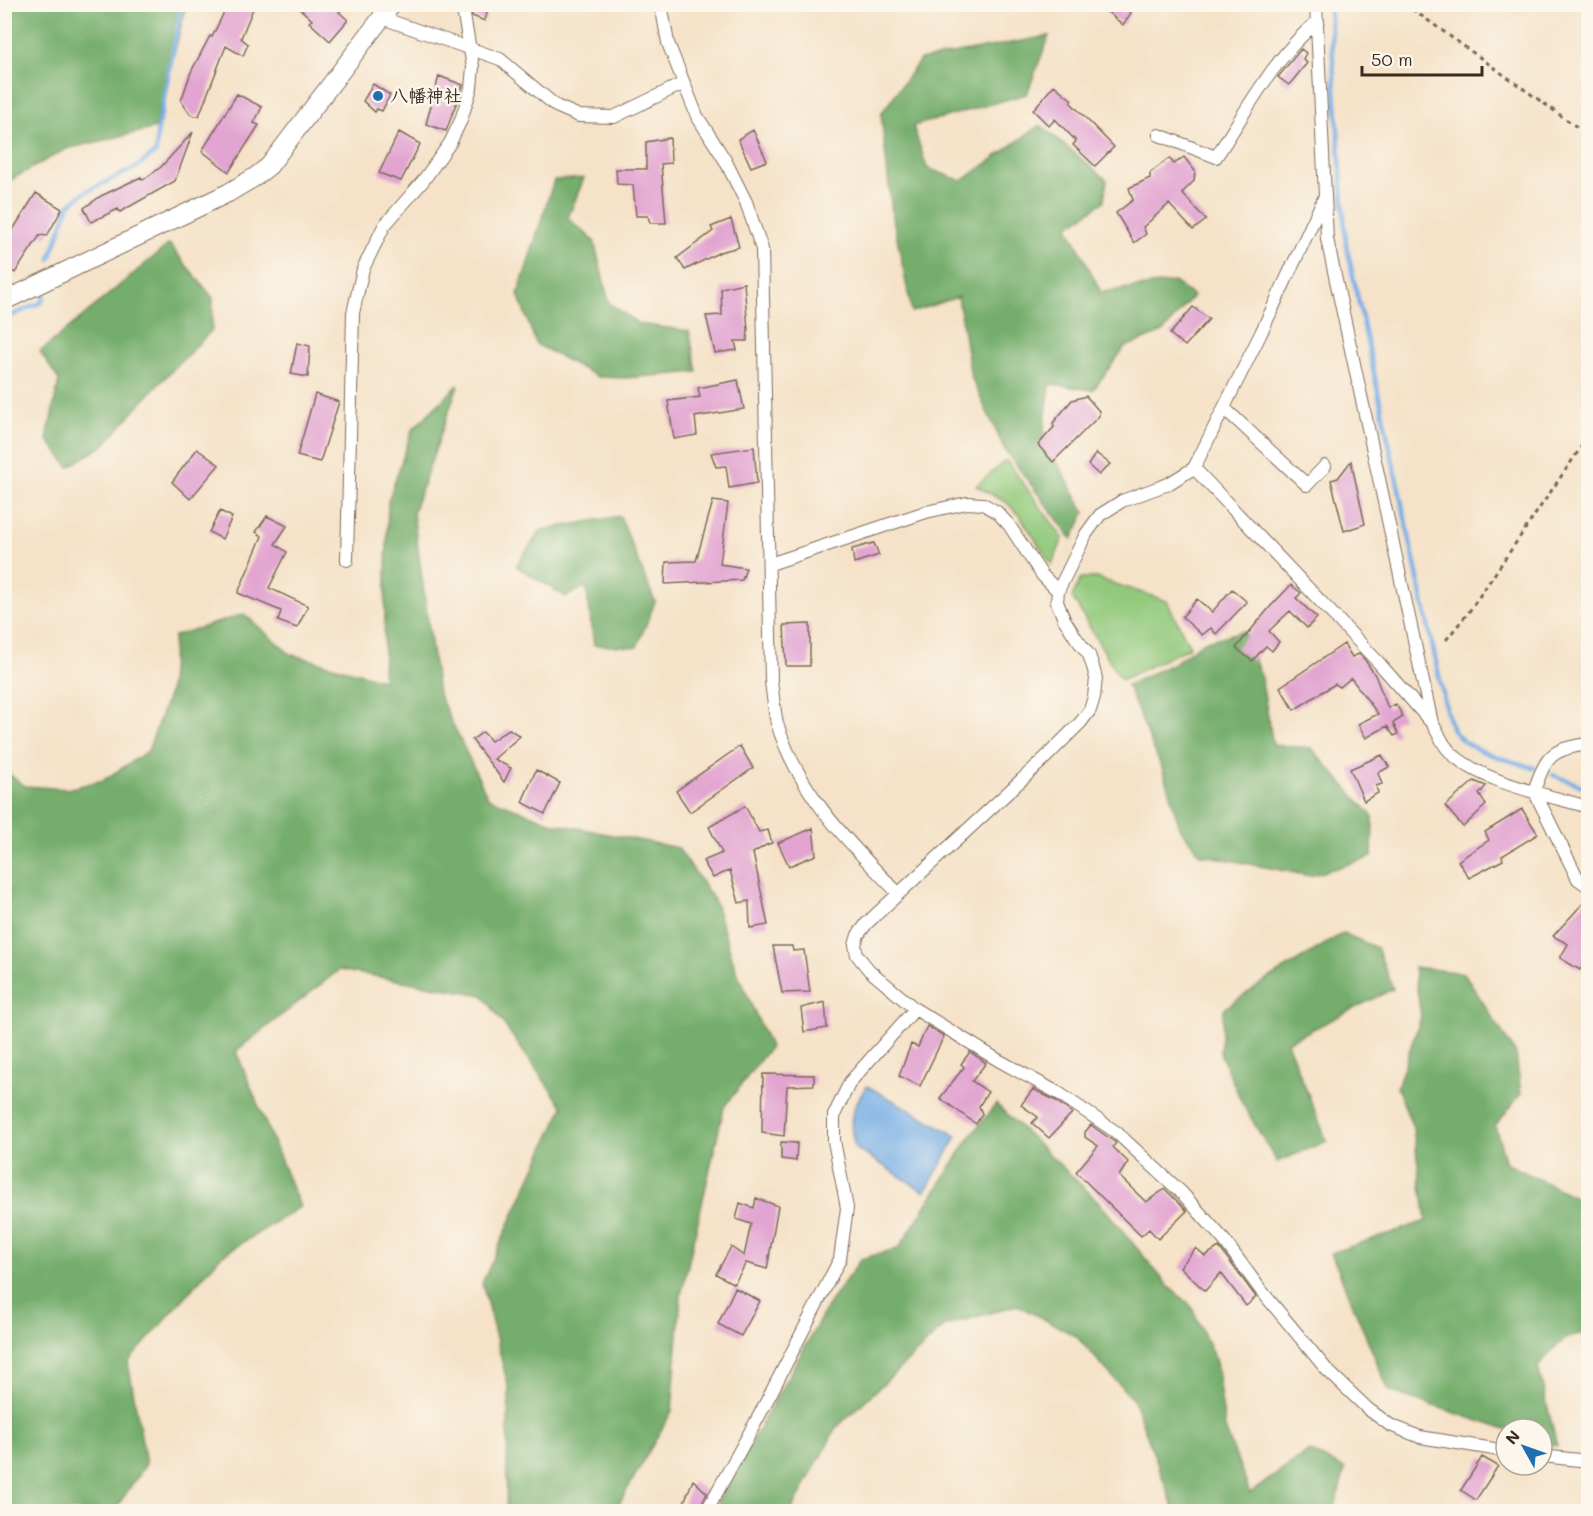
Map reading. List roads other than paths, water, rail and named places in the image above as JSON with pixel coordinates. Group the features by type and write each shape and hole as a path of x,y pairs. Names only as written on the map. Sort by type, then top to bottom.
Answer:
{"street":[{"path":"347,560 353,313 363,269 384,226 423,182 453,136 471,88 473,67 462,4"},
{"path":"661,4 668,43 684,83 698,116 725,160 746,202 762,249 771,682 777,722 806,788 830,821 898,893"},
{"path":"1316,4 1327,239 1432,723"},
{"path":"4,301 228,193 255,177 269,166 387,11 500,59 556,106 579,116 614,117 684,83"},
{"path":"1159,135 1216,157 1280,60 1299,37 1318,21"},
{"path":"1325,196 1262,333 1194,468 1168,484 1122,501 1100,515 1086,534 1058,591 1057,602 1064,619 1089,655 1096,678 1090,710 1082,722 1044,759 867,923 858,935 855,945 857,955 869,970 915,1009 998,1060 1060,1094 1116,1132 1182,1193 1224,1240 1260,1289 1327,1370 1368,1409 1390,1425 1420,1437 1494,1449"},
{"path":"1224,408 1307,485 1325,466"},
{"path":"1194,468 1378,662 1432,723 1447,748 1473,770 1503,782 1588,807"},
{"path":"770,564 926,512 967,502 983,504 997,512 1009,525 1042,575 1058,591"},
{"path":"1534,791 1548,759 1558,750 1588,744"},
{"path":"1534,791 1578,879 1588,886"},
{"path":"706,1512 759,1416 840,1259 847,1208 834,1141 834,1115 850,1082 915,1009"},
{"path":"1554,1457 1588,1461"}],"water":[{"path":"867,1086 957,1136 925,1192 855,1148 852,1115"}],"waterway":[{"path":"50,259 69,205 85,192 137,167 156,152 157,134 182,4"},
{"path":"1329,4 1346,243 1447,713 1455,733 1467,743 1484,752 1534,768"},
{"path":"4,319 42,302 44,295"},
{"path":"1553,775 1588,788"}],"place":[{"name":"八幡神社","path":"378,96"}]}
